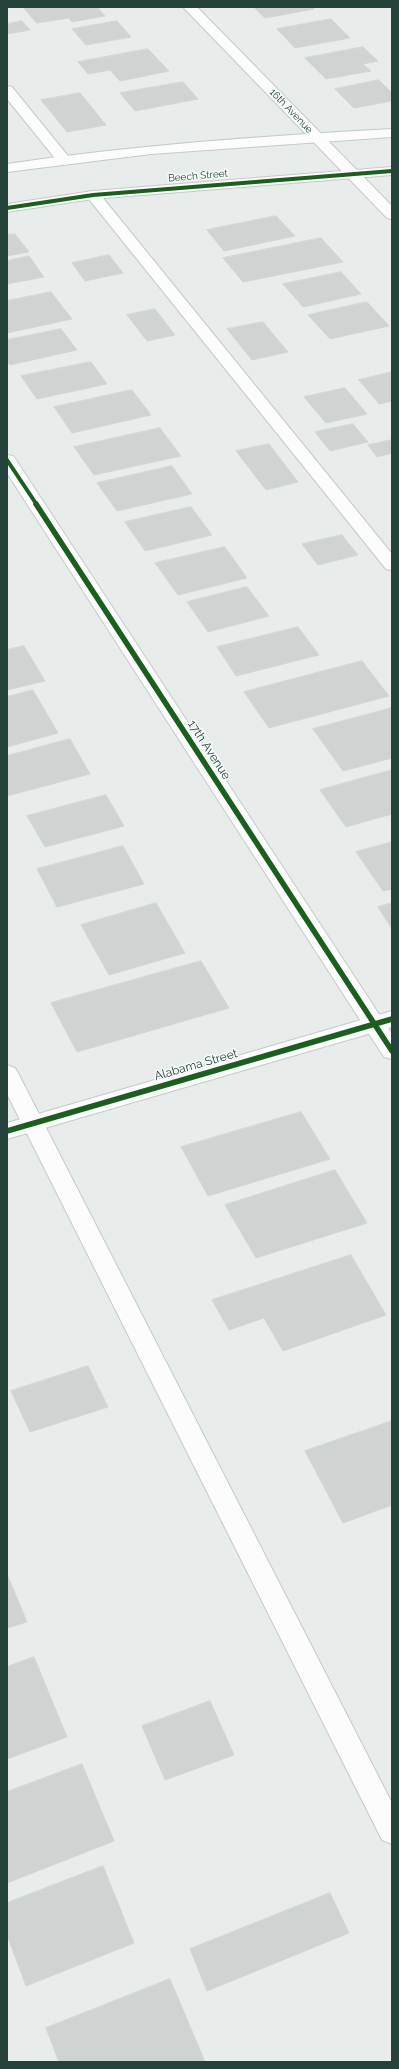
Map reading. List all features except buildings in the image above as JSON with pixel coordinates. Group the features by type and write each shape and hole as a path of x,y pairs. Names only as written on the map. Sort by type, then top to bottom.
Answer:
{"street":[{"name":"16th Avenue","path":"190,7 392,215"},
{"path":"7,168 63,159 317,137 392,133"},
{"name":"Beech Street","path":"7,208 93,195 392,171"},
{"name":"17th Avenue","path":"7,460 383,1022 392,1051"},
{"name":"Alabama Street","path":"7,1131 383,1022"}],"lane":[{"path":"7,90 63,159"},
{"path":"93,195 392,565"},
{"path":"7,1073 392,1831"}],"cycle path":[{"path":"7,208 93,195 392,171"},
{"path":"7,460 392,1051"},
{"path":"7,1131 392,1019"}]}
